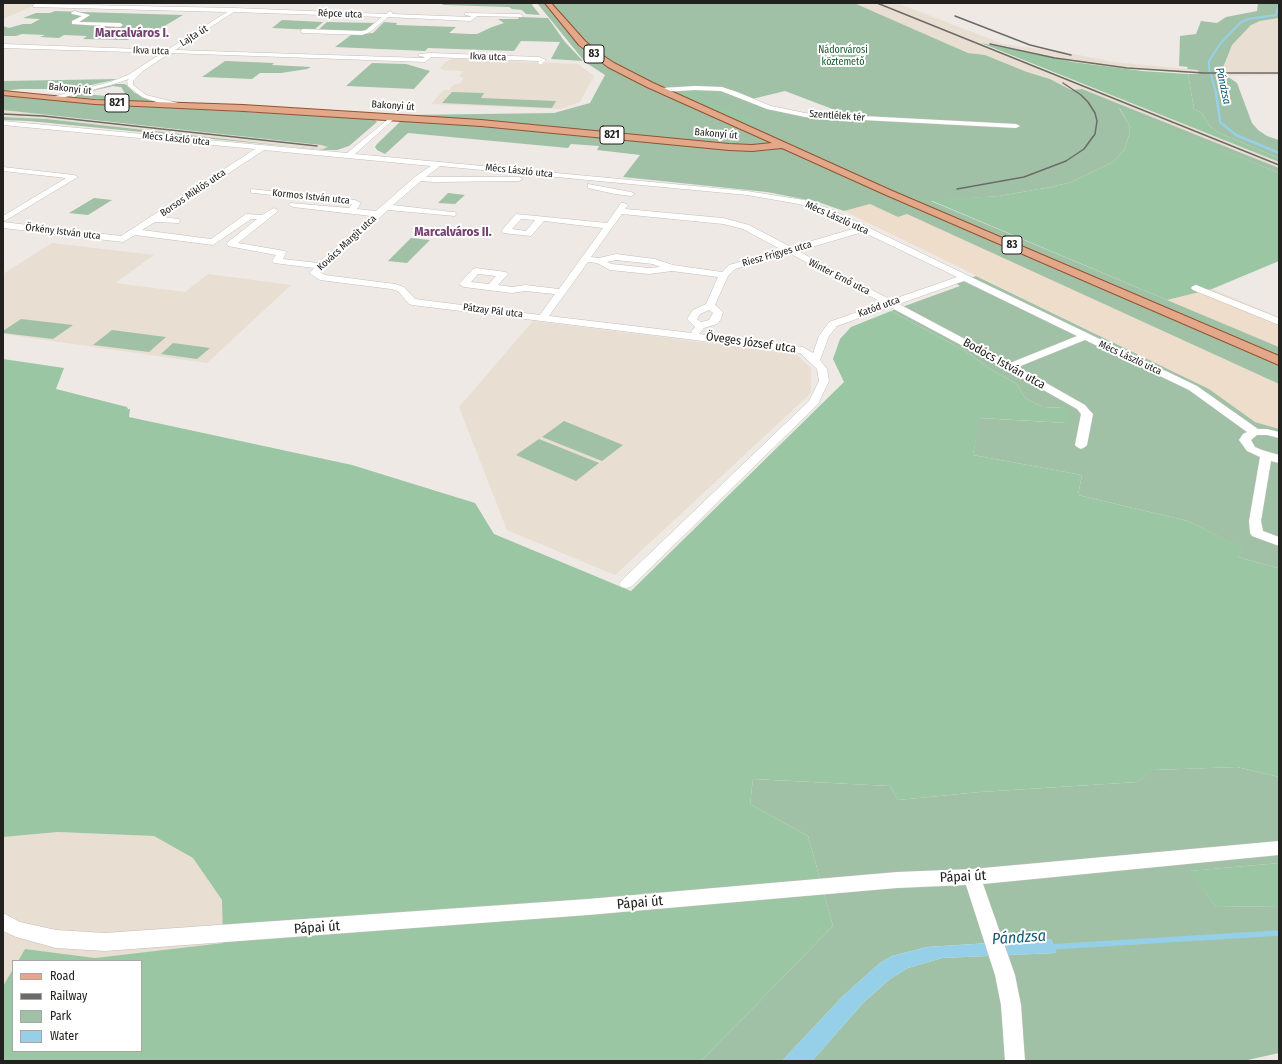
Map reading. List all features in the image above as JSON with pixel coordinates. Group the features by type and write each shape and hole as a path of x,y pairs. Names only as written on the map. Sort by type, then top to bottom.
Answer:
{"main road":[{"name":"83","path":"548,3 582,42 596,55 611,65 662,90 782,145 1279,361"},
{"name":"Bakonyi út","path":"3,93 102,103 253,108 393,117 525,127 729,147 752,148 782,145"}],"street":[{"name":"Répce utca","path":"41,3 35,6 388,14 472,19 476,14 520,16"},
{"name":"Répce utca","path":"102,3 173,5 176,6 175,10"},
{"name":"Lajta út","path":"54,98 112,83 142,69 246,3"},
{"path":"84,7 74,13 87,15 74,23 120,25"},
{"name":"Répce utca","path":"302,31 362,33 368,31 388,14"},
{"path":"3,40 114,44 104,49"},
{"name":"Ikva utca","path":"3,46 245,54 345,55 425,60 430,55 539,59 543,60 541,63"},
{"name":"Lajta út","path":"142,69 130,81 130,85 137,92 144,96 180,105"},
{"name":"Szentlélek tér","path":"662,90 695,88 722,89 769,108 812,115 1016,126"},
{"path":"349,155 393,117"},
{"name":"Mécs László utca","path":"3,123 438,164 600,187 615,192 631,194"},
{"name":"Borsos Miklós utca","path":"123,239 263,147"},
{"name":"Kovács Margit utca","path":"412,302 401,289 392,286 323,278 314,273 378,214 419,178 438,164"},
{"path":"3,169 74,177 3,220"},
{"name":"Mécs László utca","path":"419,178 435,180 522,175 747,193 789,199 817,207 1193,388 1255,432 1267,432 1279,435"},
{"path":"543,318 639,184"},
{"name":"Kormos István utca","path":"254,191 357,203 351,211"},
{"name":"Kormos István utca","path":"293,205 378,214"},
{"name":"Kovács Margit utca","path":"386,207 452,214"},
{"path":"274,210 231,244 282,253 277,261 320,266"},
{"name":"Winter Ernő utca","path":"620,211 686,218 684,222 697,227 720,228 724,227 728,222 746,227 890,303"},
{"path":"134,232 213,242 249,216 260,217"},
{"path":"154,219 176,221"},
{"path":"541,219 609,226"},
{"name":"Örkény István utca","path":"3,225 123,239"},
{"name":"Riesz Frigyes utca","path":"724,275 732,267 864,229"},
{"path":"586,259 598,261 610,267 649,272 671,268 724,275 710,306 696,312 692,319 700,326"},
{"name":"Katód utca","path":"815,360 824,336 833,324 964,278"},
{"name":"Pátzay Pál utca","path":"492,287 512,290 525,288 562,292"},
{"path":"1196,288 1279,322"},
{"name":"Pátzay Pál utca","path":"412,302 543,318"},
{"name":"Bodócs István utca","path":"890,303 1081,407 1087,414 1081,445"},
{"path":"694,336 700,326 713,322 716,319 718,312 710,306"},
{"name":"Öveges József utca","path":"543,318 803,350 815,360"},
{"path":"1010,367 1085,336"},
{"path":"626,584 814,402 824,381 822,369 815,360"},
{"path":"1255,432 1246,438 1246,444 1251,449 1266,457 1279,459"},
{"path":"1266,457 1255,521 1257,533 1279,542"},
{"name":"Pápai út","path":"3,921 16,929 56,939 105,942 224,935 588,907 897,880 972,877 1279,848"},
{"path":"972,877 1005,975 1011,1005 1015,1061"}],"shaded area":[{"path":"3,3 40,3 3,19"},
{"path":"854,3 897,3 1003,44 1039,49 1044,48 1113,62 1198,70 1200,74 1114,68 1053,59 982,44 1279,162 1279,168 1082,89 1071,90 1050,79 1027,72 985,55 968,53"},
{"path":"1279,18 1279,75 1219,75 1217,70 1222,68 1232,45 1251,25 1260,21"},
{"path":"453,59 578,64 594,76 580,102 560,109 431,104 444,90 449,90 453,85 460,83 464,78 459,76 463,71 443,70 440,68 447,61"},
{"path":"3,110 328,147 323,149 313,149 47,119 3,117"},
{"path":"870,204 898,217 907,214 1279,384 1279,429 1255,422 1209,389 844,211"},
{"path":"52,243 154,255 115,283 185,292 208,274 291,285 207,363 3,334 3,274"},
{"path":"1212,289 1279,317 1279,347 1167,300"},
{"path":"533,321 796,354 811,368 811,393 615,575 507,530 459,407"},
{"path":"58,832 154,836 193,858 222,900 223,943 95,958 25,949 19,960 12,960 12,971 3,986 3,837"}],"green space":[{"path":"439,3 534,3 532,5 540,15 526,14 522,10 512,9 509,7 444,5"},
{"name":"Nádorvárosi köztemető","path":"537,3 854,3 968,53 985,55 1027,72 1050,79 1071,90 1082,89 1279,168 1279,173 1119,108 1129,125 1130,132 1124,150 1113,162 1071,182 1051,187 999,196 931,201 1279,347 1279,384 907,214 898,217 870,204 844,211 818,202 767,192 623,177 640,155 597,150 599,146 571,144 568,148 408,133 385,154 377,150 375,147 407,115 554,113 590,103 605,75 585,62","holes":["785,91 835,110 815,115 799,113 766,105 752,99"]},
{"path":"1258,3 1279,3 1279,18 1260,21 1251,25 1232,45 1222,70 1217,70 1219,75 1227,76 1237,83 1252,123 1258,130 1267,136 1279,140 1279,158 1217,132 1209,125 1202,113 1194,109 1188,74 1199,74 1198,70 1187,69 1188,67 1179,66 1180,36 1196,34 1201,21 1217,23 1226,17 1257,11"},
{"path":"55,11 183,15 146,37 133,37 127,40 83,39 87,36 64,35 59,38 40,37 45,35 22,34 16,36 3,36 3,26 9,28 23,24 31,24 40,19 23,18 36,13 50,13"},
{"path":"519,17 548,18 565,42 583,61 551,59 560,42 521,41 514,51 428,48 425,51 335,47 351,35 373,33 384,22 397,23 396,25 456,27 449,33 477,34 504,23 498,19 518,19"},
{"path":"282,20 323,22 314,30 272,28"},
{"path":"327,22 375,23 366,31 317,31"},
{"path":"981,43 1073,62 1142,71 1188,74 1194,109 1202,113 1209,125 1217,132 1279,158 1279,162"},
{"path":"225,61 274,63 272,65 311,67 281,73 260,73 252,79 202,77"},
{"path":"372,63 406,64 430,71 414,89 346,86"},
{"path":"118,79 73,89 20,89 3,91 3,81"},
{"path":"116,84 125,84 135,93 151,101 144,103 74,97 79,94","holes":["113,86 121,87 126,95 116,97 87,94 88,92"]},
{"path":"713,89 724,93 703,93 697,96 758,122 741,121 687,99 680,94 684,91"},
{"path":"452,92 484,93 481,98 556,101 552,108 442,103"},
{"path":"3,94 82,103 374,119 377,122 349,146 337,150 326,150 316,149 328,147 321,145 3,110"},
{"path":"1119,107 1279,173 1279,261 1212,289 1167,300 930,200 999,196 1051,187 1071,182 1113,162 1124,150 1130,132 1129,125"},
{"path":"3,117 47,119 295,147 29,121 3,120"},
{"path":"448,193 465,195 455,204 438,203"},
{"path":"94,198 112,200 88,215 69,213"},
{"path":"411,238 430,240 407,263 388,261"},
{"path":"976,276 1209,389 1255,422 1279,429 1278,568 1238,557 1242,548 1188,521 1078,495 1082,475 973,455 979,418 1067,423 1065,408 1043,407 1025,398 1017,384 990,369 967,352 891,311 960,286 955,283"},
{"path":"891,311 967,352 990,369 1017,384 1025,398 1043,407 1065,408 1070,415 1067,423 980,418 973,455 1082,475 1078,495 1188,521 1243,548 1238,557 1278,568 1279,560 1279,777 1237,767 1154,770 1138,782 980,792 898,800 890,786 753,779 750,804 808,836 833,926 701,1061 3,1061 3,986 12,971 12,1052 142,1052 142,960 19,960 25,949 95,958 223,943 222,900 193,858 154,836 58,832 3,837 3,359 64,368 56,389 127,407 130,409 129,417 352,465 475,503 494,534 631,591 844,382 833,359 840,339 851,327"},
{"path":"21,319 73,325 53,339 3,333 3,331"},
{"path":"112,330 166,337 149,352 93,345"},
{"path":"173,343 210,348 197,359 161,354"},
{"path":"564,421 623,445 602,461 542,437"},
{"path":"539,439 599,463 576,481 516,455"},
{"path":"1237,767 1279,777 1279,863 1190,871 1216,907 1279,906 1279,1053 1243,1061 812,1061 864,1002 890,979 908,968 942,958 1056,953 1051,939 927,947 892,956 880,963 843,996 782,1061 701,1061 833,926 808,836 750,804 753,779 890,786 898,800 980,792 1138,782 1153,770"},
{"path":"1279,863 1279,906 1216,907 1189,871"}],"water":[{"path":"1051,939 1056,953 942,958 908,968 890,979 864,1002 812,1061 782,1061 843,996 880,963 892,956 927,947"}],"waterway":[{"name":"Pándzsa","path":"1216,93 1209,69 1209,61 1220,44 1241,22 1248,19 1276,15 1279,3"},
{"name":"Pándzsa","path":"1216,92 1220,122 1236,135 1279,153"},
{"name":"Pándzsa","path":"1050,947 1279,933"}],"railway":[{"path":"877,3 1279,165"},
{"path":"955,16 1030,45 1071,55"},
{"path":"990,44 1055,58 1127,68 1204,73 1279,73"},
{"path":"957,189 1024,177 1066,161 1084,149 1095,134 1097,121 1095,113 1088,102 1081,95 1063,83"},
{"path":"3,114 43,116 317,146"}],"district":[{"name":"Marcalváros I.","path":"132,33"},
{"name":"Marcalváros II.","path":"453,232"}]}
